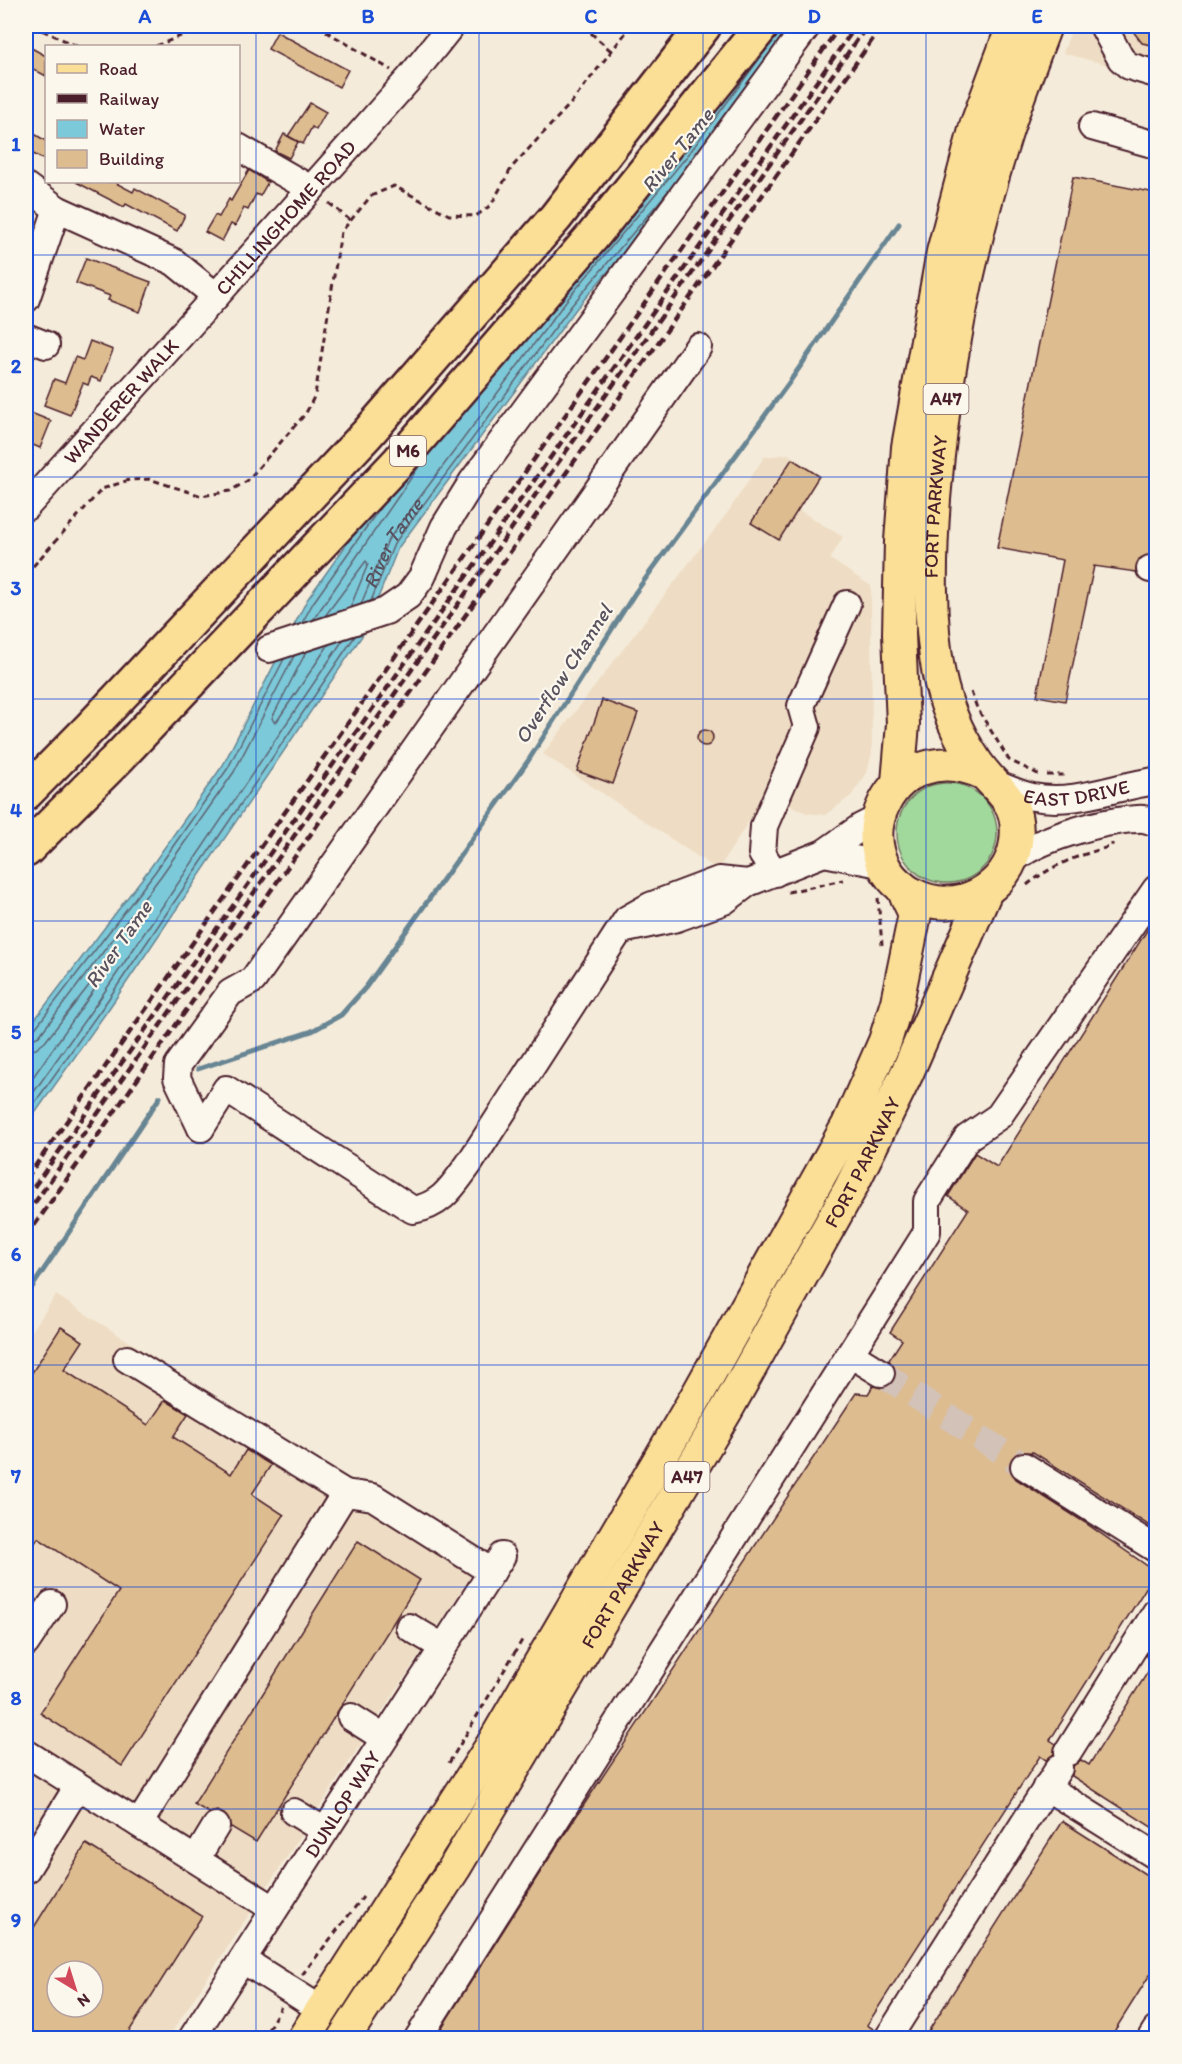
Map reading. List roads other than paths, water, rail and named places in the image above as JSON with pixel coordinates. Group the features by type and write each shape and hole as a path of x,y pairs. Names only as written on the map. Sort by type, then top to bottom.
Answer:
{"highway":[{"name":"M6","path":"26,793 368,434 556,217 704,26"},
{"name":"M6","path":"26,850 120,756 399,461 593,236 762,26"}],"main road":[{"name":"FORT PARKWAY","path":"304,2038 491,1747 699,1392 848,1125 885,1041 897,1002 915,914 888,882 877,842 879,818 886,799 898,782 903,724 899,634 901,541 908,447 943,252 976,126 1013,26"},
{"name":"FORT PARKWAY","path":"888,882 922,898 943,903 973,898 986,891 1004,874 1016,876 1015,816 991,779 974,760 951,714 939,675 930,552 938,446 970,264 1002,146 1045,26"},
{"path":"898,782 914,771 931,765 950,763 968,766 991,779"},
{"name":"FORT PARKWAY","path":"344,2038 455,1867 739,1388 855,1179 907,1073 943,984 986,891"}],"street":[{"name":"CHILLINGHOME ROAD","path":"26,186 57,209 174,262 216,296 408,80 451,26"},
{"path":"269,649 386,611 408,596 422,577 444,527 472,482 807,26"},
{"path":"1103,26 1121,59 1130,66 1156,74"},
{"path":"1092,127 1156,145"},
{"path":"240,148 311,189"},
{"path":"26,299 57,209"},
{"name":"WANDERER WALK","path":"26,507 216,296"},
{"path":"698,347 253,981 230,993 178,1065 177,1078 201,1128 226,1089 413,1210 430,1207 446,1197 469,1164 619,932 724,901 748,883 824,853 861,826 879,818"},
{"path":"775,873 762,854 764,826 807,727 801,706 847,604"},
{"name":"EAST DRIVE","path":"991,779 1032,797 1083,797 1156,781"},
{"name":"EAST DRIVE","path":"1016,876 1018,854 1042,842 1109,823 1140,818 1156,823"},
{"path":"824,853 888,882"},
{"path":"418,2038 927,1232 927,1201 967,1138 999,1116 1156,890"},
{"path":"850,1354 881,1373"},
{"path":"128,1359 345,1493 139,1824"},
{"path":"1024,1466 1156,1549"},
{"name":"DUNLOP WAY","path":"192,2038 497,1564 452,1547 373,1497 345,1493"},
{"path":"26,1643 52,1604"},
{"path":"888,2038 1156,1612"},
{"path":"409,1627 443,1647"},
{"path":"351,1717 384,1738"},
{"path":"26,1753 274,1909"},
{"path":"1058,1769 1156,1856"},
{"path":"26,1870 78,1786"},
{"path":"294,1812 325,1831"},
{"path":"196,1859 216,1826"},
{"path":"243,1960 322,2010"},
{"path":"1151,2038 1156,2030"}],"water":[{"name":"River Tame","path":"759,26 801,26 699,164 576,309 398,548 364,633 110,1007 26,1126 26,1031 150,868 223,765 307,600 449,400"}],"waterway":[{"name":"Overflow Channel","path":"198,1069 312,1031 341,1015 366,987 528,761 635,593 788,384 899,224"},
{"name":"Overflow Channel","path":"26,1296 160,1097"}],"tunnel":[{"path":"881,1373 1024,1466"}],"railway":[{"path":"26,1179 840,26"},
{"path":"26,1198 856,26"},
{"path":"26,1215 867,26"},
{"path":"26,1237 882,26"}]}
